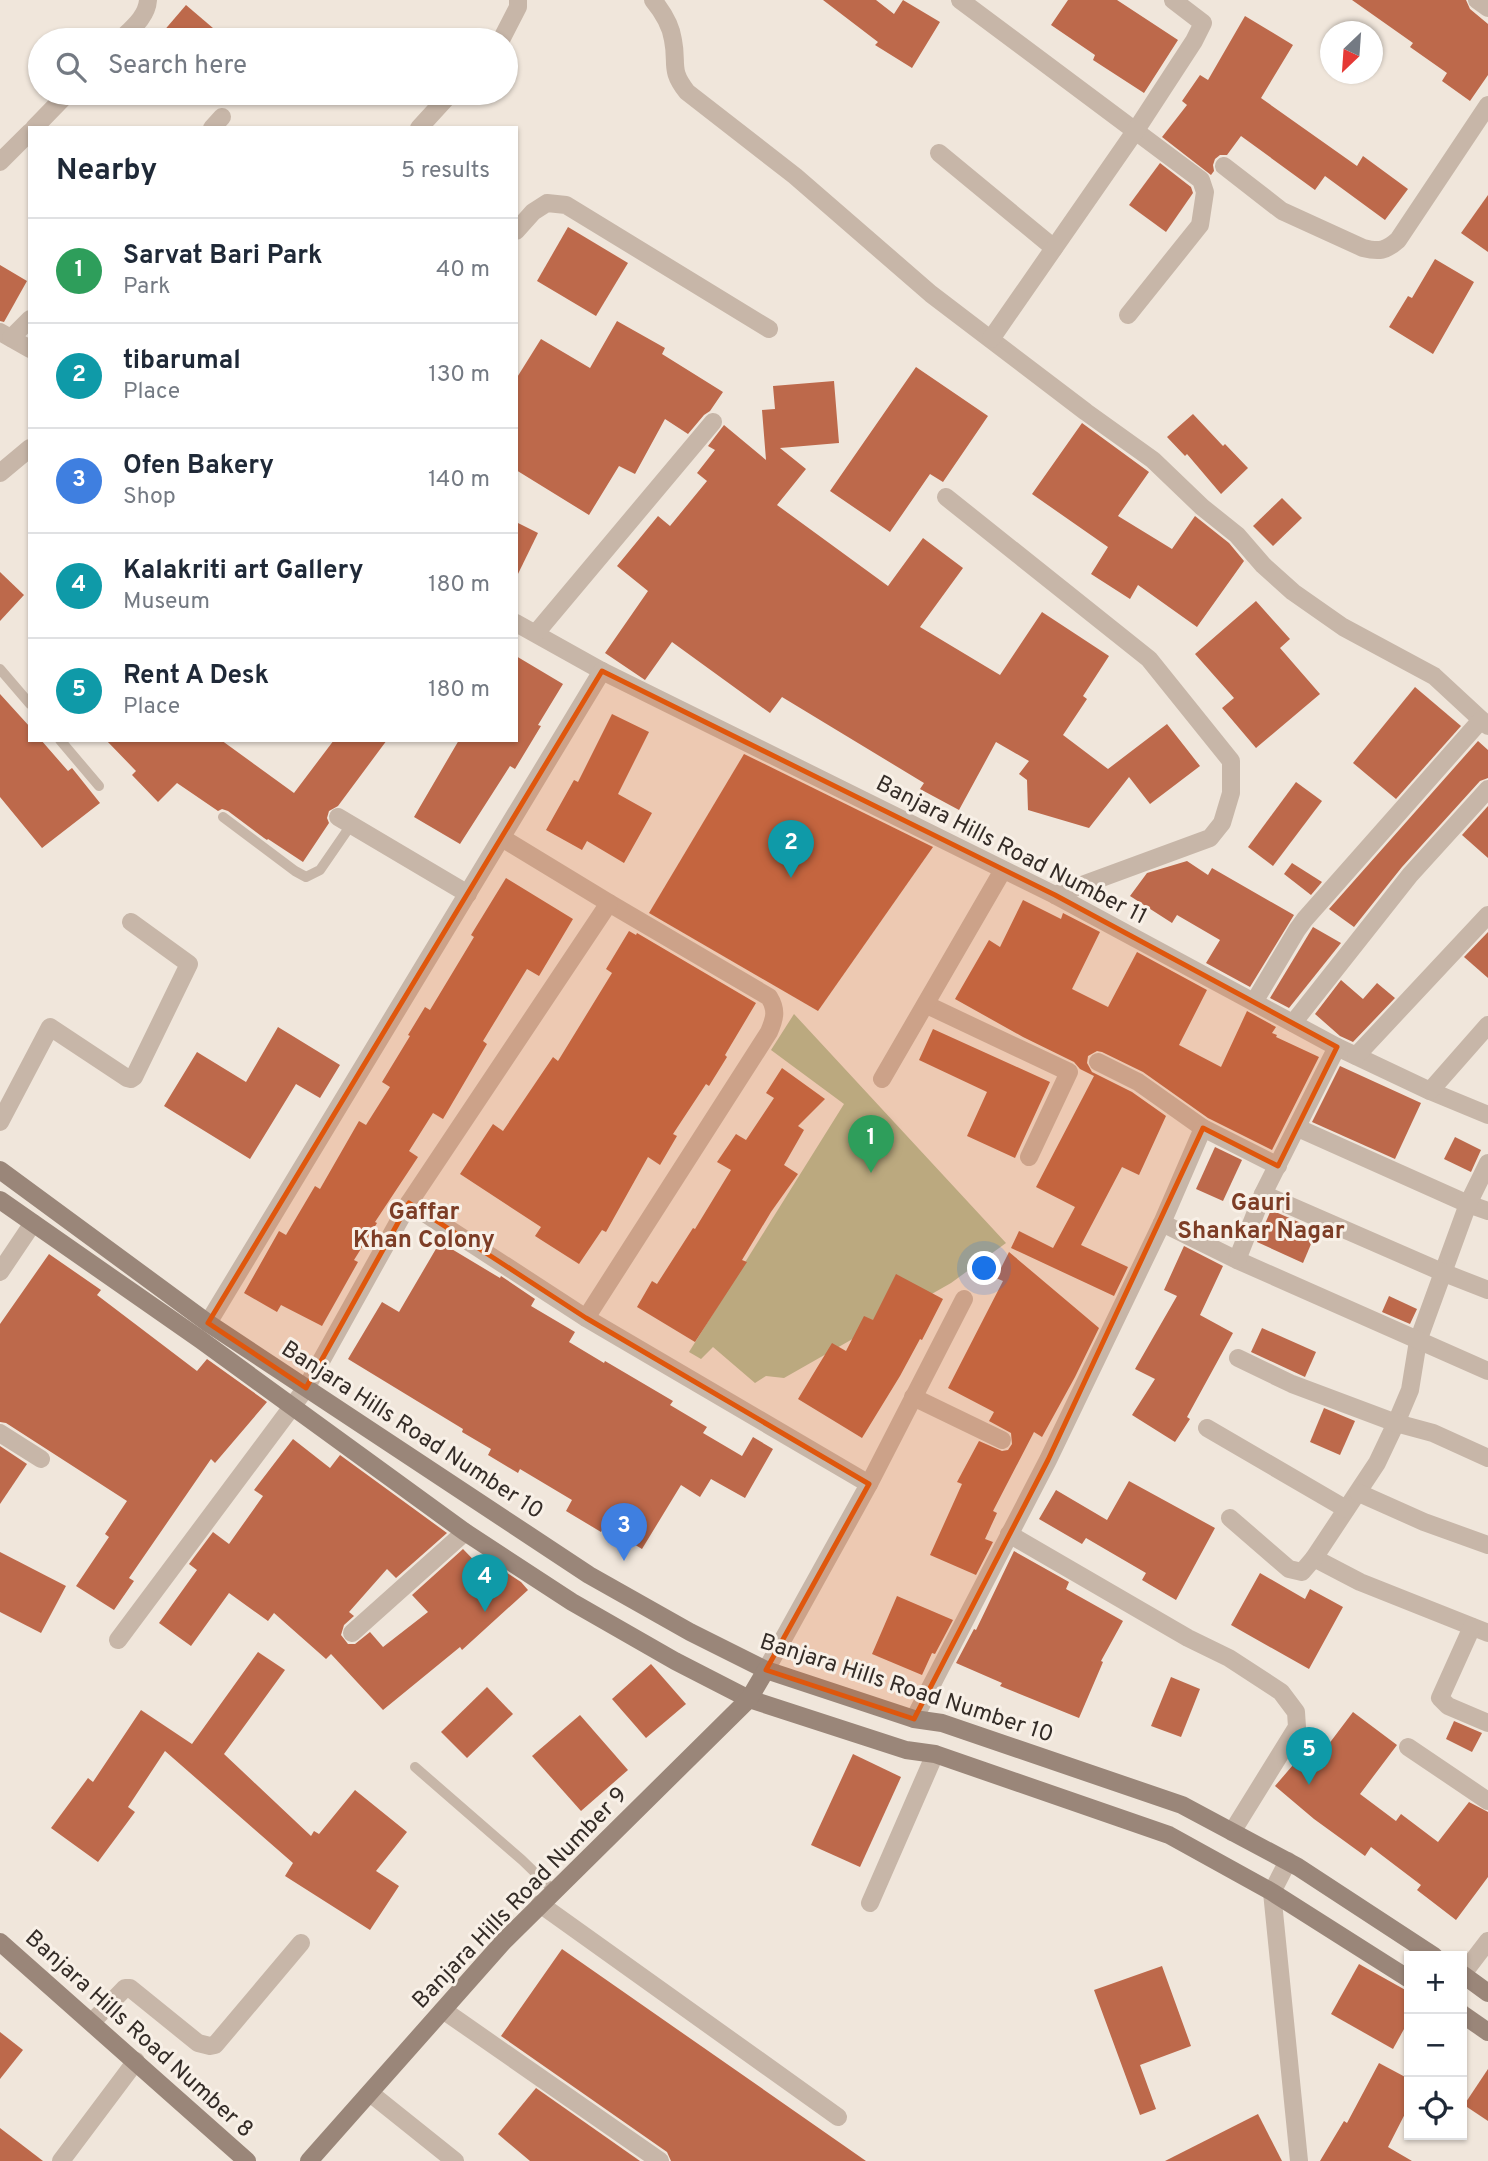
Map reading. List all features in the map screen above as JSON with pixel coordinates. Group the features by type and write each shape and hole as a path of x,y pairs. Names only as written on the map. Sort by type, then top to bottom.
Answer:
{"main road":[{"name":"Banjara Hills Road Number 10","path":"0,1170 208,1323 589,1575 690,1632 766,1670 914,1719 942,1723 1182,1805 1289,1861 1426,1951"},
{"name":"Banjara Hills Road Number 10","path":"0,1199 293,1406 465,1532 572,1602 675,1661 749,1699 906,1750 934,1754 1169,1835 1272,1892 1404,1976"},
{"name":"Banjara Hills Road Number 9","path":"309,2161 540,1904 749,1699 766,1670"},
{"name":"Banjara Hills Road Number 8","path":"0,1942 247,2161"},
{"path":"1467,1978 1488,1993"},
{"path":"1467,2017 1488,2032"}],"street":[{"path":"132,28 140,20 148,0"},
{"path":"507,28 518,7 518,0"},
{"path":"653,0 662,11 673,36 676,55 674,68 677,80 687,92 795,176 931,294 1153,460 1202,507 1237,535 1263,565 1293,592 1343,627 1434,676 1484,723 1306,919 1254,1002"},
{"path":"960,0 1201,180 1205,192 1200,225 1128,315"},
{"path":"991,339 1136,130 1194,41 1203,23 1173,0"},
{"path":"1477,0 1488,8"},
{"path":"36,126 56,105"},
{"path":"421,126 440,105"},
{"path":"1224,166 1282,211 1363,248 1388,250 1398,240 1488,105"},
{"path":"0,162 28,134"},
{"path":"939,153 1054,248"},
{"path":"518,229 533,212 547,203 566,205 769,329"},
{"path":"28,320 6,335 28,348"},
{"path":"537,633 713,422"},
{"path":"0,473 28,450"},
{"path":"946,497 1149,659 1231,761 1231,793 1222,823 1210,838 1055,895"},
{"name":"Banjara Hills Road Number 11","path":"518,624 602,671 1055,895 1337,1047 1488,1115"},
{"path":"208,1323 602,671"},
{"path":"1293,1023 1410,875 1488,789"},
{"path":"345,821 468,894"},
{"path":"502,838 769,997 775,1007 775,1020 586,1318"},
{"path":"882,1079 1003,870"},
{"path":"118,1640 306,1388 409,1203 609,903"},
{"path":"1356,1056 1488,915"},
{"path":"0,1122 50,1027 127,1078 134,1077 189,964 131,922"},
{"path":"927,1005 1069,1072 1029,1157"},
{"path":"1430,1091 1488,1025"},
{"path":"1237,1260 1263,1194 1337,1047"},
{"path":"1098,1062 1138,1082 1203,1128 1278,1166"},
{"path":"914,1719 1048,1460 1162,1223 1203,1128"},
{"path":"1298,1128 1488,1211"},
{"path":"1230,1518 1289,1569 1302,1572 1314,1558 1359,1493 1396,1423 1410,1390 1418,1341 1442,1272 1468,1204 1488,1163"},
{"path":"1263,1194 1488,1290"},
{"path":"409,1203 586,1318 869,1484"},
{"path":"0,1272 33,1223"},
{"path":"1162,1223 1237,1260 1488,1371"},
{"path":"766,1670 869,1484 964,1299"},
{"path":"1238,1358 1292,1384 1396,1423 1433,1433 1488,1458"},
{"path":"913,1397 1002,1440"},
{"path":"1207,1428 1346,1509"},
{"path":"0,1433 41,1459"},
{"path":"1359,1493 1412,1517 1488,1545"},
{"path":"352,1633 465,1532"},
{"path":"1009,1534 1188,1638 1229,1658 1281,1692 1296,1712 1297,1727 1233,1832"},
{"path":"1314,1558 1360,1582 1480,1630 1440,1698 1448,1706 1488,1723"},
{"path":"1408,1747 1488,1801"},
{"path":"870,1903 934,1754"},
{"path":"1289,1861 1272,1892 1299,2161"},
{"path":"540,1904 838,2117"},
{"path":"1467,1968 1488,1941"},
{"path":"92,2022 125,1988 130,1988 198,2043 215,2045 301,1943"},
{"path":"443,2010 660,2161"},
{"path":"61,2161 136,2061"},
{"path":"370,2093 455,2161"}],"lane":[{"path":"0,669 28,702"},
{"path":"62,742 99,786"},
{"path":"223,817 306,877 320,870 345,821"},
{"path":"415,1767 554,1891"}],"highlighted area":[{"path":"602,671 1055,895 1337,1047 1278,1166 1203,1128 1048,1460 914,1719 766,1670 869,1484 586,1318 409,1203 306,1388 208,1323"}],"green space":[{"path":"794,1014 1006,1243 951,1283 784,1378 766,1376 755,1383 713,1347 701,1359 689,1352 844,1104 771,1050"}],"building":[{"path":"823,0 876,0 894,14 903,0 940,22 912,68 875,45 878,42"},
{"path":"1068,0 1117,0 1178,40 1144,93 1093,60 1095,55 1051,25"},
{"path":"1352,0 1466,0 1470,9 1488,24 1488,75 1470,101 1442,81 1447,73 1410,47 1413,43"},
{"path":"186,5 213,28 166,28"},
{"path":"1245,16 1293,45 1261,98 1357,166 1363,156 1408,189 1385,220 1325,176 1315,190 1241,136 1227,155 1220,155 1215,159 1211,175 1162,137 1187,105 1182,101 1200,75 1208,80"},
{"path":"1160,163 1191,187 1193,193 1166,232 1129,205"},
{"path":"1488,195 1488,252 1461,233"},
{"path":"568,227 628,263 596,316 537,281"},
{"path":"1435,259 1474,282 1433,354 1389,327 1408,296 1412,298"},
{"path":"0,265 27,281 4,322 0,321"},
{"path":"617,321 665,348 662,354 723,392 710,411 688,434 665,419 635,474 619,466 589,515 518,471 518,376 541,339 590,368"},
{"path":"916,367 988,416 943,482 930,474 890,532 830,491"},
{"path":"834,381 839,443 780,448 806,469 777,505 888,586 923,538 963,568 920,627 1000,675 1042,612 1109,656 1083,696 1087,699 1063,735 1108,769 1167,724 1200,766 1150,804 1129,777 1089,828 1028,810 1027,780 1019,774 1029,761 996,742 959,810 920,789 924,783 782,697 770,713 672,642 645,680 605,653 648,591 617,566 658,516 670,526 707,481 697,473 715,450 708,446 724,425 766,460 762,410 775,409 773,386"},
{"path":"1193,414 1248,468 1221,494 1187,454 1185,456 1167,437"},
{"path":"1082,423 1149,472 1118,516 1172,549 1195,516 1229,543 1244,561 1197,627 1138,585 1130,599 1091,574 1108,547 1032,494"},
{"path":"1282,498 1302,518 1273,546 1253,526"},
{"path":"518,523 538,533 518,574"},
{"path":"0,572 24,595 0,621"},
{"path":"1256,601 1290,639 1280,648 1320,694 1256,748 1222,708 1234,698 1195,654"},
{"path":"518,657 563,684 515,769 510,766 460,844 414,817 458,742 518,742"},
{"path":"1415,687 1461,726 1396,799 1353,763"},
{"path":"0,694 28,725 28,742 43,742 68,771 72,768 100,803 42,848 0,797"},
{"path":"612,714 649,732 618,794 652,813 624,863 587,841 582,850 546,830 574,780 578,782"},
{"path":"1478,741 1488,750 1488,778 1480,781 1402,867 1354,927 1329,909"},
{"path":"108,742 224,742 294,793 332,742 386,742 338,806 329,811 329,823 303,862 228,811 218,811 177,783 158,802 132,775 136,771"},
{"path":"744,754 933,847 818,1011 649,913"},
{"path":"1296,782 1322,801 1273,866 1248,847"},
{"path":"1488,806 1488,858 1462,835"},
{"path":"1187,861 1208,875 1212,868 1294,915 1250,987 1206,963 1220,940 1177,915 1172,923 1130,896 1147,873"},
{"path":"1292,863 1322,882 1311,895 1284,874"},
{"path":"506,878 573,919 539,976 527,969 483,1041 487,1044 443,1119 433,1113 409,1151 418,1157 375,1222 377,1223 354,1260 358,1262 322,1326 281,1305 277,1312 244,1293 279,1231 286,1235 315,1186 320,1189 359,1121 366,1125 390,1087 382,1082 410,1036 408,1035 425,1007 430,1010"},
{"path":"1023,900 1061,919 1063,913 1100,932 1072,989 1108,1007 1137,952 1207,990 1179,1045 1221,1067 1247,1011 1276,1027 1272,1033 1277,1035 1276,1037 1319,1057 1272,1150 1208,1118 1143,1072 1102,1052 1097,1051 1088,1056 1087,1063 1092,1072 1132,1092 1166,1116 1139,1175 1122,1167 1081,1245 1128,1267 1114,1296 1011,1248 1019,1231 1053,1248 1075,1207 1036,1187 1094,1076 1080,1069 1074,1062 955,999 989,940 1000,947"},
{"path":"1313,927 1341,943 1289,1008 1270,998"},
{"path":"629,931 636,935 637,933 756,1003 709,1086 706,1084 673,1134 677,1136 660,1165 648,1157 606,1232 602,1230 579,1264 535,1236 541,1227 460,1174 493,1124 503,1131 553,1057 558,1061 612,973 606,969"},
{"path":"1488,932 1488,978 1464,957"},
{"path":"1341,980 1363,999 1377,983 1395,998 1353,1042 1340,1036 1315,1014"},
{"path":"278,1027 340,1065 320,1098 296,1084 250,1159 164,1106 197,1052 246,1082"},
{"path":"933,1029 1050,1082 1015,1158 967,1136 987,1092 919,1060"},
{"path":"1340,1066 1421,1103 1395,1159 1312,1122"},
{"path":"782,1068 825,1099 798,1126 804,1130 784,1165 798,1174 771,1212 742,1260 747,1262 695,1342 637,1307 652,1281 657,1284 693,1228 695,1229 731,1170 717,1162 736,1134 746,1140 774,1098 766,1093"},
{"path":"1455,1137 1481,1150 1471,1172 1444,1159"},
{"path":"1215,1147 1242,1160 1223,1201 1196,1189"},
{"path":"1271,1210 1317,1230 1303,1263 1257,1242"},
{"path":"440,1242 500,1278 501,1276 535,1299 531,1306 575,1332 569,1342 673,1401 670,1405 707,1427 703,1433 742,1456 753,1437 773,1449 745,1498 711,1479 700,1497 681,1485 642,1549 604,1526 601,1532 566,1511 572,1500 520,1469 518,1473 488,1455 491,1449 462,1432 463,1429 348,1359 382,1302 399,1312"},
{"path":"1184,1246 1223,1266 1200,1315 1233,1333 1187,1417 1190,1419 1175,1442 1132,1415 1155,1379 1135,1369 1177,1296 1164,1290"},
{"path":"1009,1252 1099,1328 1042,1437 1034,1432 993,1511 997,1513 985,1539 993,1542 976,1575 930,1555 962,1484 957,1482 979,1441 1002,1451 1008,1450 1012,1444 1011,1433 989,1421 994,1412 948,1388 1003,1281 996,1278"},
{"path":"49,1254 101,1290 97,1295 197,1371 207,1359 267,1402 215,1463 211,1459 129,1578 134,1581 114,1610 76,1586 109,1537 105,1534 127,1501 6,1423 0,1422 0,1324"},
{"path":"896,1274 943,1299 922,1340 920,1339 862,1438 798,1399 832,1343 846,1351 864,1316 873,1320"},
{"path":"1389,1296 1417,1309 1410,1324 1382,1312"},
{"path":"1262,1328 1316,1352 1305,1377 1251,1352"},
{"path":"1324,1408 1355,1421 1340,1455 1310,1442"},
{"path":"293,1439 330,1468 340,1455 447,1533 396,1578 387,1569 349,1612 354,1616 344,1625 341,1635 348,1644 355,1644 370,1632 383,1647 428,1612 412,1595 463,1549 491,1578 501,1569 528,1590 462,1650 460,1647 383,1710 331,1654 326,1659 274,1613 268,1621 229,1593 191,1646 159,1623 197,1570 189,1564 213,1532 229,1544 263,1496 254,1490"},
{"path":"0,1446 27,1464 0,1504"},
{"path":"1129,1481 1215,1528 1176,1600 1142,1580 1146,1573 1086,1538 1082,1544 1039,1519 1056,1490 1107,1520"},
{"path":"1014,1551 1069,1582 1066,1589 1123,1621 1101,1661 1103,1662 1079,1718 1000,1686 1002,1683 956,1663 974,1629 976,1630"},
{"path":"0,1552 66,1586 41,1633 0,1612"},
{"path":"1260,1573 1305,1599 1310,1589 1343,1607 1309,1669 1231,1625"},
{"path":"897,1596 953,1620 922,1675 872,1654"},
{"path":"258,1652 285,1670 224,1754 311,1836 314,1831 319,1834 355,1790 407,1832 376,1871 399,1886 370,1930 285,1876 293,1863 165,1751 128,1807 135,1812 98,1862 51,1828 88,1778 93,1782 141,1710 192,1744"},
{"path":"651,1664 686,1704 646,1738 612,1699"},
{"path":"1171,1677 1200,1689 1181,1737 1151,1726"},
{"path":"487,1687 513,1714 467,1758 441,1732"},
{"path":"1353,1712 1397,1745 1360,1794 1396,1821 1401,1814 1438,1842 1469,1802 1488,1812 1488,1877 1456,1920 1417,1890 1421,1885 1371,1847 1365,1856 1314,1819 1275,1786 1305,1751 1316,1761"},
{"path":"580,1715 628,1770 581,1811 532,1756"},
{"path":"1454,1721 1482,1733 1472,1752 1446,1739"},
{"path":"853,1754 901,1777 860,1867 811,1845"},
{"path":"562,1949 866,2161 671,2161 667,2152 501,2036"},
{"path":"1359,1964 1404,1989 1404,2029 1393,2049 1331,2014"},
{"path":"1162,1966 1191,2046 1140,2065 1156,2109 1140,2115 1094,1990"},
{"path":"0,2032 23,2050 0,2079"},
{"path":"1379,2063 1404,2076 1404,2116 1388,2147 1412,2161 1320,2161 1344,2121 1347,2123"},
{"path":"1488,2069 1488,2121 1467,2107 1467,2100"},
{"path":"536,2088 640,2161 530,2161 498,2134"},
{"path":"1258,2114 1282,2161 1165,2161"},
{"path":"0,2128 43,2161 0,2161"}],"place":[{"name":"tibarumal","path":"791,878"},
{"name":"Sarvat Bari Park","path":"871,1173"},
{"name":"Ofen Bakery","path":"624,1561"},
{"name":"Kalakriti art Gallery","path":"485,1612"},
{"name":"Rent A Desk","path":"1309,1785"}],"district":[{"name":"Gauri Shankar Nagar","path":"1261,1216"},
{"name":"Gaffar Khan Colony","path":"424,1225"}]}
